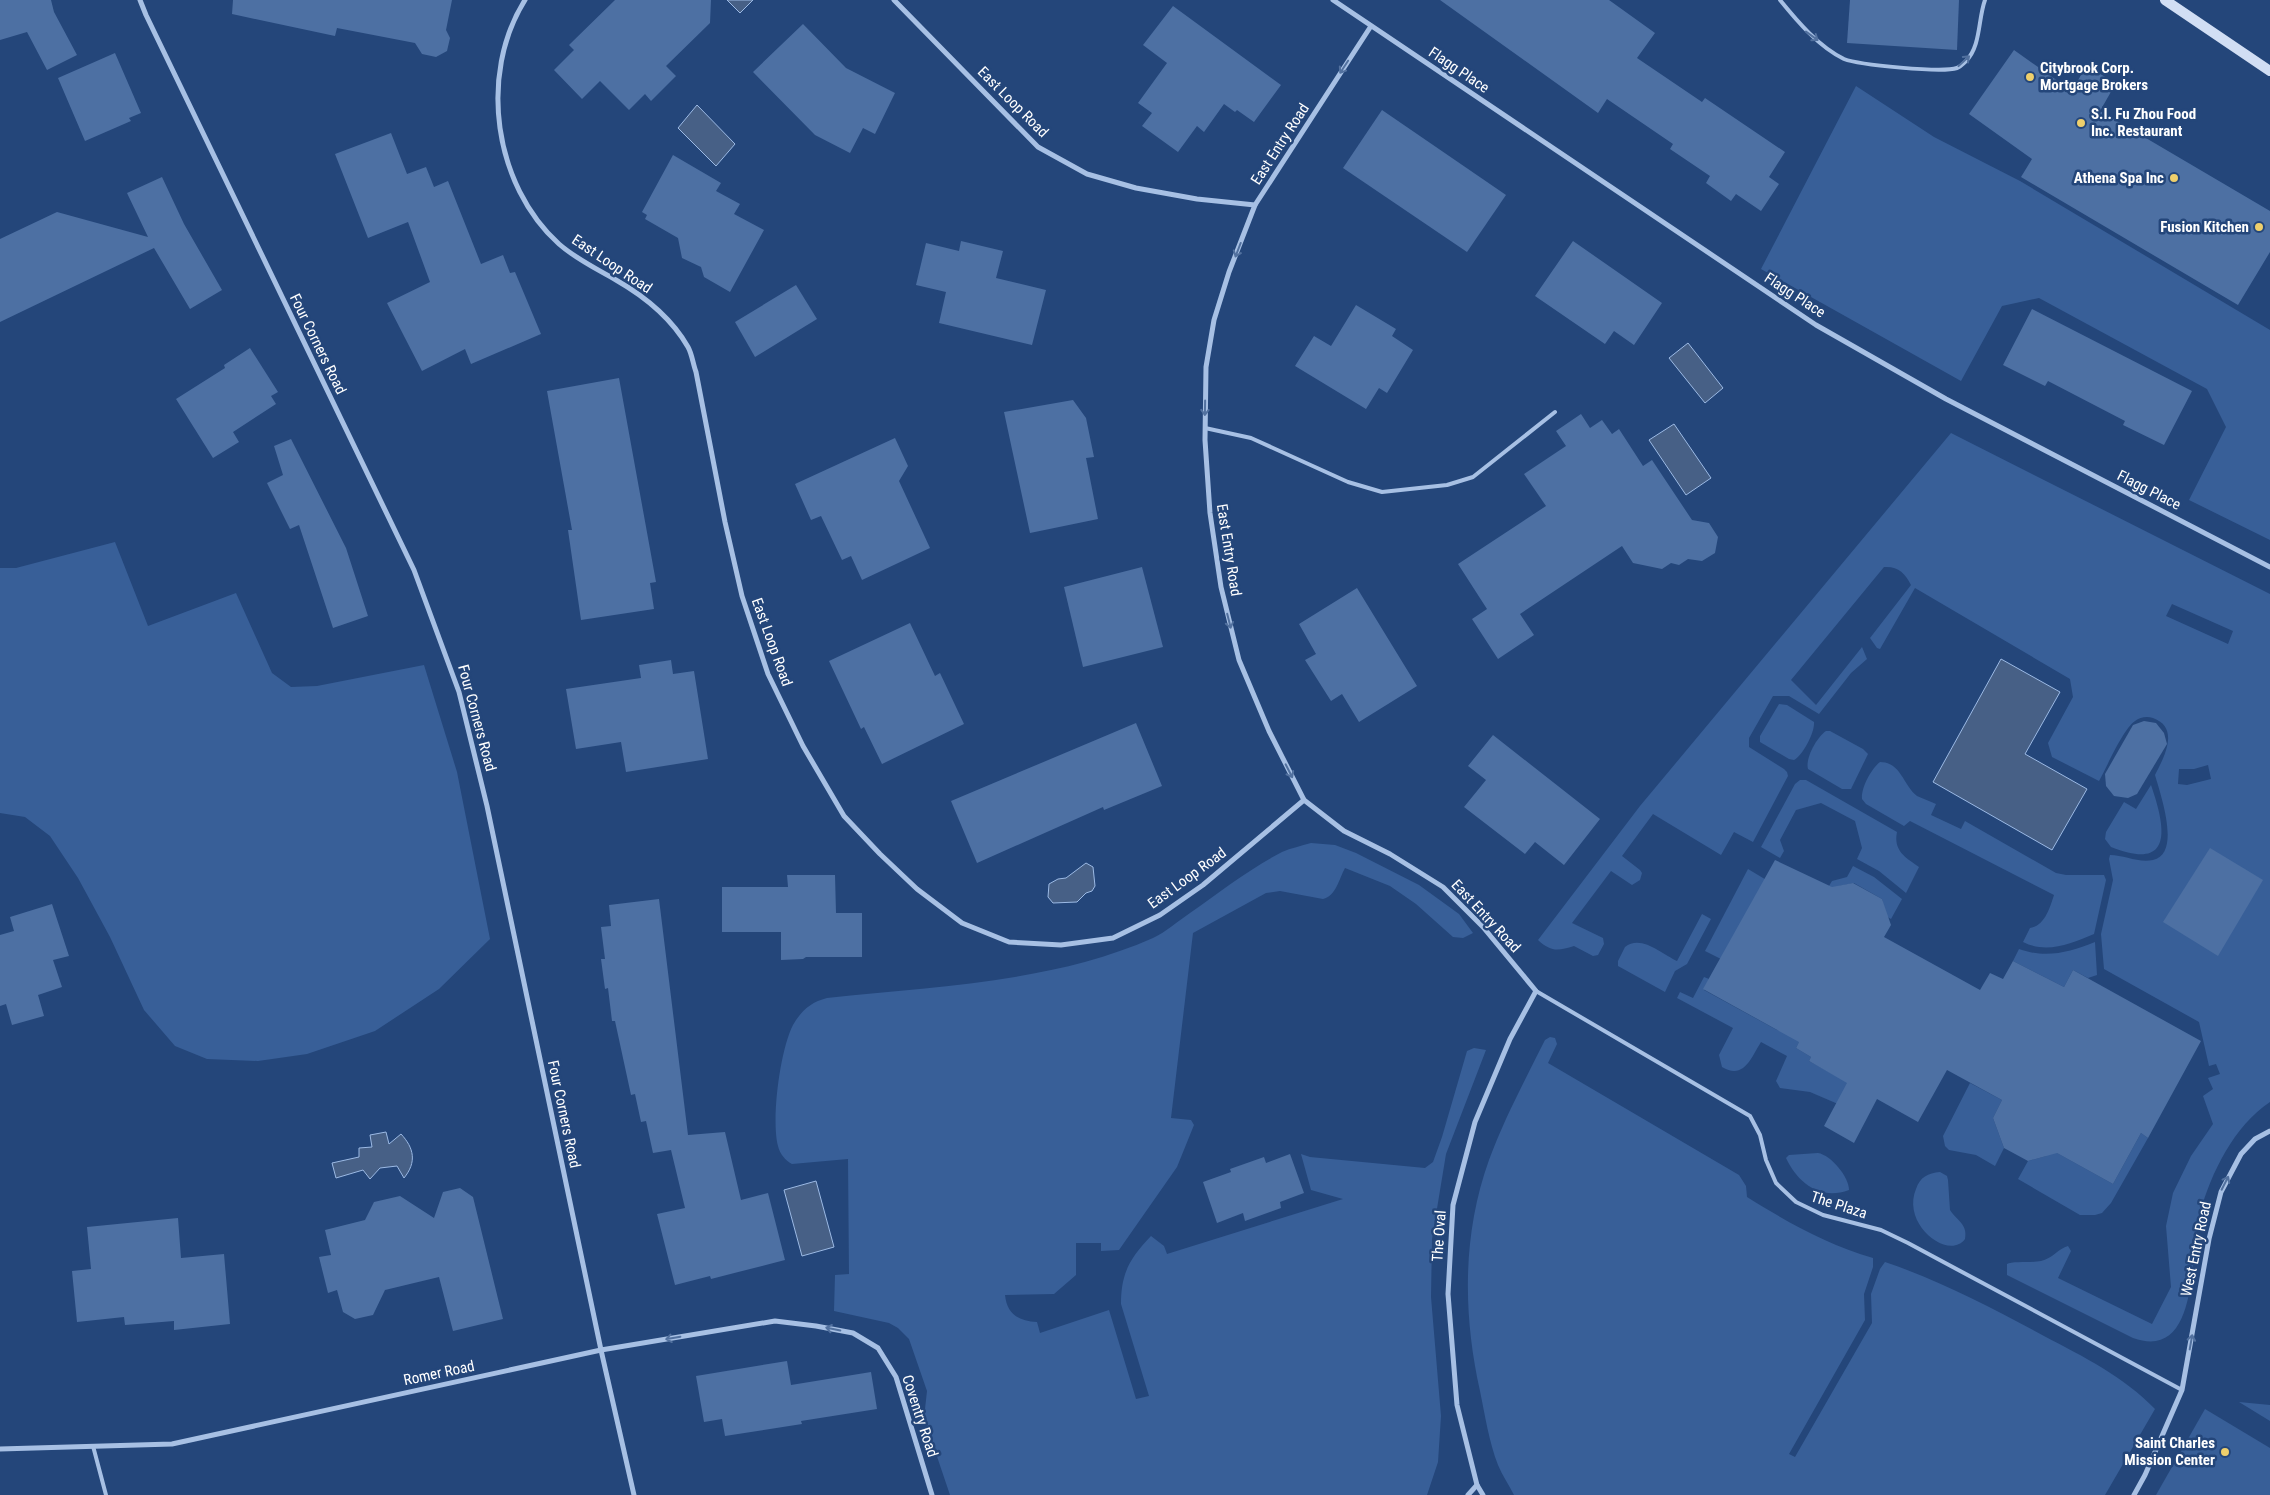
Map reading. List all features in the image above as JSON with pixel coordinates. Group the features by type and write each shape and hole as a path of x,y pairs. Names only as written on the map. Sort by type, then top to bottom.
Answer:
{"main road":[{"path":"2165,0 2270,71"}],"street":[{"name":"Four Corners Road","path":"140,0 414,570 459,692 487,806 601,1350 634,1495"},
{"name":"East Loop Road","path":"525,0 519,10 508,39 501,73 498,111 504,152 517,187 536,218 559,244 589,266 618,281 649,303 676,328 689,349 696,372 725,522 742,596 768,674 803,746 844,816 880,854 917,889 962,922 1009,942 1061,945 1113,938 1160,915 1203,885 1304,800"},
{"name":"East Loop Road","path":"894,0 1038,147 1087,174 1136,188 1197,199 1256,204"},
{"name":"Flagg Place","path":"1333,0 1816,325 1946,399 2270,567"},
{"name":"East Entry Road","path":"1371,26 1256,204 1229,272 1214,320 1206,367 1205,428 1210,513 1221,587 1239,660 1269,731 1304,800 1344,831 1390,854 1443,886 1483,927 1536,991"},
{"name":"The Oval","path":"1483,1495 1477,1485 1457,1405 1448,1303 1453,1205 1476,1122 1510,1039 1536,991"},
{"name":"West Entry Road","path":"2182,1390 2209,1239 2221,1192 2241,1154 2255,1140 2270,1131"},
{"name":"Romer Road","path":"0,1449 172,1444 601,1350 775,1321 816,1326 853,1334 878,1348"},
{"name":"Coventry Road","path":"878,1348 896,1376 932,1495"},
{"path":"2134,1495 2145,1475 2182,1390"},
{"path":"1468,1495 1477,1485"}],"lane":[{"path":"1780,0 1803,29 1844,58 1862,64 1940,70 1957,68 1967,61 1976,43 1985,0"},
{"path":"1205,428 1251,438 1348,482 1382,492 1447,485 1474,477 1555,412"},
{"name":"The Plaza","path":"1536,991 1750,1116 1760,1135 1766,1160 1776,1183 1796,1202 1823,1215 1881,1230 1908,1243 2182,1390"},
{"path":"93,1446 106,1495"}],"shaded area":[{"path":"727,0 753,0 740,13"},
{"path":"1856,86 1934,137 2020,181 2270,330 2270,540 2189,500 2226,427 2207,389 2039,298 2002,306 1961,381 1761,269"},
{"path":"697,105 735,144 716,166 678,128"},
{"path":"1688,343 1723,388 1705,403 1669,358"},
{"path":"1674,424 1711,478 1686,495 1649,440"},
{"path":"1951,433 2270,594 2270,1102 2245,1124 2217,1167 2200,1213 2188,1299 2181,1319 2171,1334 2155,1341 2133,1338 2007,1275 2007,1264 2045,1260 2068,1246 2071,1251 2058,1278 2152,1324 2171,1287 2166,1226 2173,1193 2191,1156 2213,1124 2203,1096 2213,1089 2208,1078 2220,1074 2216,1064 2209,1066 2199,1022 2104,969 2101,934 2113,880 2110,855 2147,861 2162,855 2166,847 2168,835 2167,822 2155,775 2168,744 2166,729 2161,723 2153,718 2146,717 2130,725 2099,781 2052,757 2048,743 2073,697 2070,679 1915,588 1880,649 1877,648 1870,638 1911,585 1906,577 1897,569 1884,567 1791,680 1816,705 1862,647 1867,659 1851,673 1819,714 1789,696 1773,696 1749,738 1749,747 1784,769 1788,776 1753,842 1734,832 1721,855 1653,814 1622,856 1640,870 1642,873 1640,880 1632,885 1611,871 1572,923 1603,938 1604,944 1598,955 1593,956 1574,946 1563,949 1547,947 1538,940 1640,806","holes":["2172,604 2233,631 2228,644 2166,616","2208,765 2211,779 2187,785 2178,784 2179,769 2194,769"]},
{"path":"115,542 148,626 236,593 272,673 291,687 317,686 424,665 457,772 490,939 439,989 375,1031 307,1054 258,1061 207,1059 175,1046 144,1010 110,937 78,878 50,836 25,817 0,813 0,568 16,568"},
{"path":"2001,659 2060,692 2025,754 2087,789 2052,850 1933,782"},
{"path":"1779,704 1787,705 1814,722 1813,731 1808,743 1794,760 1760,742 1760,736"},
{"path":"1826,731 1830,731 1863,749 1868,754 1851,789 1842,789 1808,769 1808,759 1812,748"},
{"path":"1880,762 1893,766 1917,796 1936,804 1931,815 1961,829 1965,821 2056,873 2066,875 2104,875 2106,880 2094,934 2067,944 2050,947 2032,946 2023,942 2030,928 2040,924 2043,920 2054,895 1910,821 1904,826 1866,804 1862,799 1865,784 1870,774"},
{"path":"1800,780 1806,780 1897,832 1896,839 1899,849 1905,857 1919,867 1906,893 1879,871 1857,859 1862,848 1855,821 1821,803 1796,810 1780,840 1784,851 1780,858 1761,847 1795,784"},
{"path":"2151,785 2162,830 2160,842 2155,850 2146,854 2131,853 2111,847 2105,839 2106,832 2124,802 2136,809"},
{"path":"1311,843 1335,845 1356,853 1419,885 1459,914 1473,933 1463,938 1453,937 1416,904 1390,886 1345,868 1334,891 1323,899 1280,891 1266,893 1193,933 1171,1118 1191,1120 1194,1125 1177,1167 1119,1250 1101,1251 1101,1243 1076,1243 1076,1275 1054,1294 1005,1295 1006,1302 1011,1312 1019,1318 1037,1322 1040,1333 1109,1310 1136,1399 1149,1396 1121,1304 1121,1293 1125,1275 1132,1259 1151,1236 1164,1246 1167,1254 1343,1199 1311,1190 1301,1154 1310,1157 1425,1168 1433,1162 1442,1137 1467,1051 1474,1048 1486,1050 1446,1154 1432,1239 1431,1297 1441,1416 1438,1462 1427,1495 950,1495 924,1418 927,1391 909,1339 898,1328 889,1323 834,1311 835,1275 849,1274 848,1159 792,1164 787,1161 779,1149 776,1134 778,1085 784,1051 793,1025 799,1015 807,1008 827,998 951,986 1034,974 1114,953 1163,933 1258,866 1285,851"},
{"path":"1086,863 1093,867 1095,886 1092,891 1086,893 1077,902 1053,903 1048,897 1049,884 1058,879 1066,878"},
{"path":"1853,866 1874,877 1902,899 1891,919 1886,916 1882,899 1854,883 1839,886 1837,890 1829,886 1832,881 1847,877"},
{"path":"1748,869 1768,881 1721,959 1705,951"},
{"path":"1702,914 1711,919 1687,964 1675,971 1665,992 1618,966 1618,961 1625,947 1638,943 1645,944 1677,961"},
{"path":"2095,942 2097,975 2088,978 2073,970 2064,987 2013,961 2019,949 2039,954 2048,954 2076,949"},
{"path":"1704,977 1709,979 1704,990 1777,1030 1804,1033 1796,1048 1811,1057 1809,1061 1849,1083 1838,1104 1810,1092 1780,1088 1776,1081 1787,1056 1761,1042 1750,1060 1741,1069 1736,1071 1722,1067 1719,1055 1733,1028 1677,998 1680,992 1693,998"},
{"path":"1550,1037 1555,1038 1557,1044 1548,1063 1739,1175 1746,1186 1747,1197 1763,1207 1839,1246 1873,1258 1873,1267 1864,1294 1865,1320 1789,1454 1795,1457 1872,1323 1871,1294 1880,1269 1885,1262 1906,1269 1966,1296 2074,1352 2116,1377 2143,1397 2155,1409 2105,1495 1514,1495 1500,1469 1492,1447 1474,1362 1468,1304 1470,1246 1480,1188 1489,1160 1522,1085 1545,1040"},
{"path":"1970,1083 2002,1100 1993,1118 2004,1148 1995,1166 1976,1155 1949,1150 1945,1146 1943,1136"},
{"path":"386,1132 389,1144 401,1134 411,1150 411,1166 404,1178 397,1166 380,1168 370,1179 363,1170 336,1178 332,1163 359,1157 359,1148 372,1147 370,1135"},
{"path":"2141,1133 2148,1138 2111,1203 2102,1213 2080,1215 2018,1179 2028,1161 2046,1156 2050,1149 2113,1184"},
{"path":"1818,1153 1834,1162 1843,1173 1849,1190 1829,1193 1811,1187 1797,1175 1786,1158 1789,1155"},
{"path":"1940,1172 1947,1176 1950,1210 1963,1226 1966,1234 1965,1239 1958,1245 1948,1246 1929,1236 1915,1215 1913,1202 1920,1181 1925,1176"},
{"path":"816,1181 834,1247 802,1256 784,1190"},
{"path":"2239,1402 2270,1405 2270,1421"},
{"name":"Saint Charles Mission Center","path":"2205,1409 2270,1448 2270,1495 2156,1495"}],"building":[{"path":"0,0 51,0 54,12 77,55 47,70 27,32 0,40"},
{"path":"233,0 452,0 446,30 450,38 447,51 436,57 422,54 415,43 337,28 335,36 232,14"},
{"path":"615,0 711,0 710,23 666,66 676,76 651,101 645,94 629,110 600,81 582,99 554,70 574,50 569,45"},
{"path":"1440,0 1609,0 1655,33 1637,58 1702,102 1705,98 1785,152 1769,177 1779,184 1761,211 1736,194 1731,201 1706,183 1710,176 1670,149 1673,144 1607,99 1598,113"},
{"path":"1850,0 1959,0 1957,50 1847,43"},
{"path":"1173,6 1281,85 1254,122 1237,110 1235,112 1224,104 1204,132 1197,126 1178,152 1142,126 1152,113 1138,103 1167,63 1143,45"},
{"path":"803,24 846,68 895,93 875,134 863,128 850,153 815,135 753,72"},
{"path":"2014,50 2072,91 2086,66 2116,83 2100,111 2270,211 2270,252 2238,305 2021,177 2032,159 1969,114"},
{"path":"115,53 141,113 129,118 131,121 85,141 58,78"},
{"path":"1382,110 1506,195 1467,252 1343,168"},
{"path":"391,133 407,174 426,167 434,187 448,181 481,264 503,255 510,273 515,272 541,334 471,364 465,349 422,371 387,303 430,282 408,222 368,238 335,154"},
{"path":"673,155 721,183 716,191 740,204 734,214 764,230 730,292 704,277 701,267 682,258 678,238 645,219 647,215 642,212"},
{"path":"162,177 184,224 222,290 190,309 154,248 0,322 0,239 57,212 148,237 127,193"},
{"path":"961,241 1003,251 996,278 1046,290 1032,345 939,323 946,292 916,285 926,243 959,251"},
{"path":"1573,241 1662,303 1634,345 1614,331 1605,344 1535,296"},
{"path":"796,285 817,319 755,357 735,322"},
{"path":"1356,305 1396,329 1392,336 1413,350 1387,393 1379,388 1366,409 1295,366 1314,336 1331,346"},
{"path":"2032,309 2192,391 2164,445 2123,425 2125,421 2048,381 2045,386 2003,365"},
{"path":"250,348 278,392 271,396 276,404 233,432 239,442 213,458 176,399 225,368 224,365"},
{"path":"619,378 656,582 650,583 654,609 581,620 568,530 572,530 547,391"},
{"path":"1073,400 1086,418 1094,457 1086,458 1098,519 1030,533 1004,412"},
{"path":"1581,414 1590,428 1602,420 1612,434 1619,429 1643,466 1652,460 1692,520 1709,523 1718,537 1715,553 1702,561 1688,559 1679,565 1671,563 1662,569 1633,563 1622,546 1520,614 1534,635 1498,659 1472,619 1487,609 1458,564 1546,506 1524,474 1566,446 1556,431"},
{"path":"895,438 908,466 899,481 930,548 862,580 851,556 842,560 821,516 811,520 795,484"},
{"path":"291,439 346,548 368,616 333,628 299,525 290,529 267,483 283,475 274,446"},
{"path":"1142,567 1163,647 1083,667 1064,587"},
{"path":"1357,588 1417,686 1359,722 1342,694 1331,701 1305,660 1316,654 1299,624"},
{"path":"910,623 935,676 940,673 964,724 882,764 864,727 861,729 829,661"},
{"path":"671,660 673,674 694,671 708,759 626,772 621,742 576,749 566,689 641,678 639,665"},
{"path":"2144,721 2156,723 2164,733 2167,744 2137,794 2128,798 2114,796 2106,786 2105,774 2133,725"},
{"path":"1136,723 1162,786 1104,810 1103,807 977,863 951,801"},
{"path":"1493,735 1600,819 1564,865 1535,842 1525,854 1464,807 1486,780 1468,766"},
{"path":"2210,848 2263,880 2218,956 2163,922"},
{"path":"1775,860 1832,887 1853,883 1882,899 1891,925 1884,937 1980,990 1990,973 2003,979 2013,961 2064,987 2073,970 2201,1041 2148,1138 2141,1133 2113,1184 2057,1153 2028,1161 2004,1148 1993,1118 2002,1100 1947,1070 1918,1122 1877,1099 1854,1143 1824,1126 1847,1083 1809,1061 1811,1057 1796,1048 1799,1042 1703,989"},
{"path":"787,875 835,875 836,913 862,913 862,957 806,957 803,959 781,960 781,932 722,932 722,887 788,887"},
{"path":"659,899 688,1135 725,1132 741,1200 768,1193 785,1260 711,1279 710,1276 675,1285 657,1214 685,1208 671,1150 653,1153 646,1121 641,1122 635,1094 631,1095 615,1021 612,1021 608,988 605,989 601,959 605,959 601,927 611,926 609,905"},
{"path":"52,904 69,956 53,960 62,987 38,995 44,1016 12,1025 6,1004 0,1006 0,935 14,931 10,917"},
{"path":"1290,1154 1304,1193 1280,1202 1281,1208 1245,1221 1243,1213 1217,1223 1203,1182 1231,1172 1230,1169 1264,1157 1266,1163"},
{"path":"460,1188 473,1197 503,1319 453,1331 439,1277 385,1290 373,1315 355,1319 343,1312 337,1290 328,1293 319,1257 331,1255 325,1230 365,1220 374,1202 400,1196 434,1218 443,1192"},
{"path":"178,1218 181,1258 224,1254 230,1324 174,1330 174,1321 125,1325 124,1317 77,1322 72,1271 91,1269 87,1227"},
{"path":"787,1361 791,1385 871,1372 877,1409 801,1421 802,1424 725,1436 722,1419 704,1422 696,1376"}],"place":[{"name":"Citybrook Corp. Mortgage Brokers","path":"2030,77"},
{"name":"S.I. Fu Zhou Food Inc. Restaurant","path":"2081,123"},
{"name":"Athena Spa Inc","path":"2174,178"},
{"name":"Fusion Kitchen","path":"2259,227"},
{"name":"Saint Charles Mission Center","path":"2225,1452"}]}
